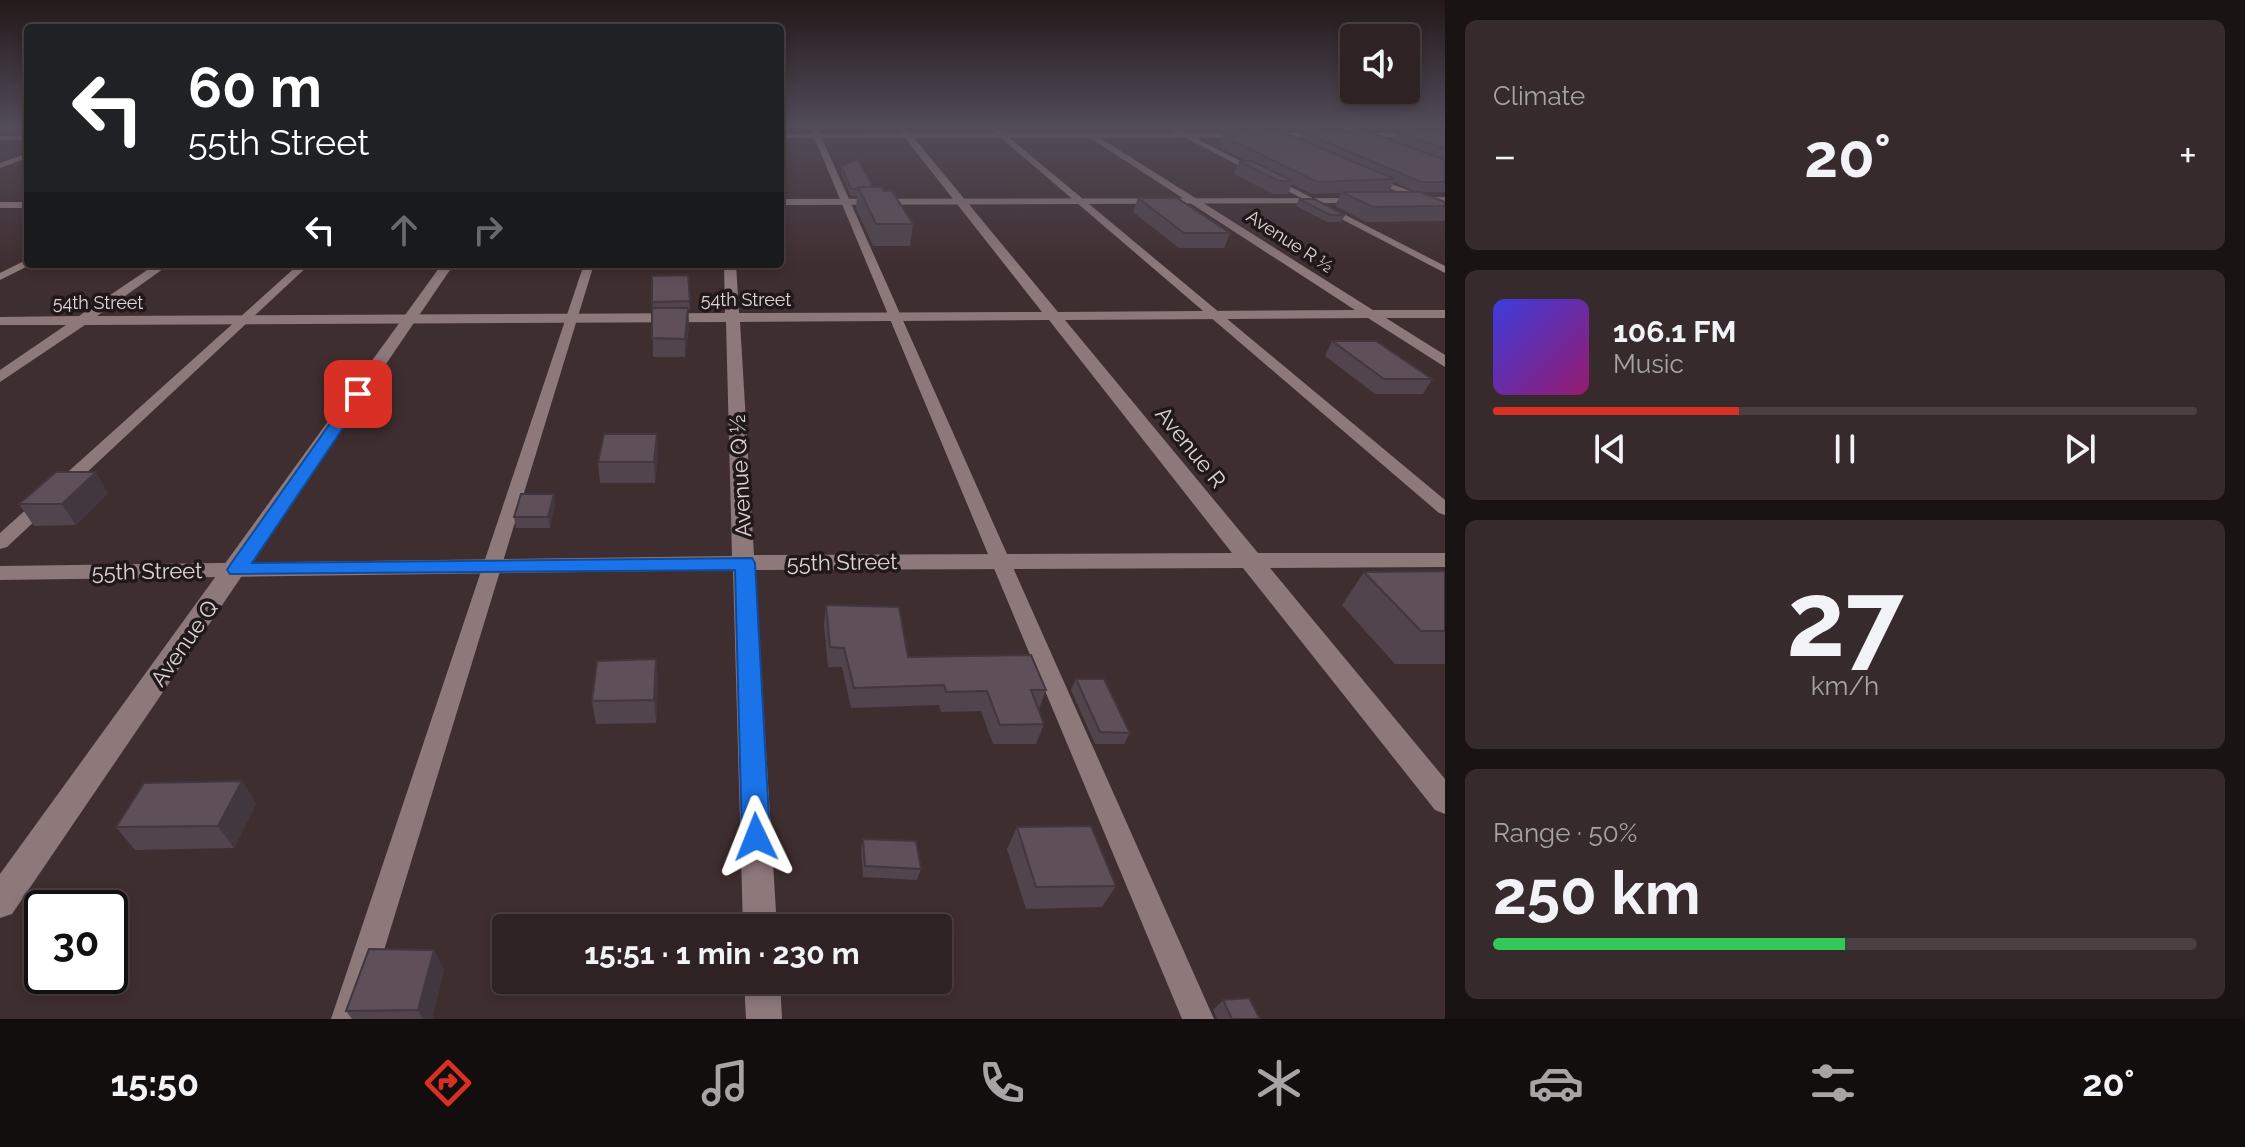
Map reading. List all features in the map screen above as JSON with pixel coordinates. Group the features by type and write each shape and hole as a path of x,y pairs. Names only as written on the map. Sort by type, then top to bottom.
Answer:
{"street":[{"name":"Avenue R","path":"937,173 1445,801"},
{"name":"Avenue R ½","path":"1149,173 1445,362"},
{"path":"1360,173 1445,209"},
{"path":"0,208 24,200"},
{"path":"784,202 1370,200"},
{"path":"1401,200 1445,200"},
{"path":"13,205 24,205"},
{"path":"0,377 158,268"},
{"name":"Avenue Q","path":"0,902 237,570 445,268"},
{"name":"Avenue Q ½","path":"730,268 759,914"},
{"name":"54th Street","path":"0,321 1445,314"},
{"name":"55th Street","path":"0,573 745,563 1445,560"},
{"path":"763,994 764,1019"}],"lane":[{"path":"833,173 1198,1019"},
{"path":"1045,173 1445,509"},
{"path":"1255,173 1445,270"},
{"path":"0,277 24,264"},
{"path":"0,543 301,268"},
{"path":"347,1019 588,268"}],"building":[{"path":"844,173 865,173 873,187 858,187 851,189"},
{"path":"1262,173 1276,173 1293,181 1279,181"},
{"path":"1298,173 1380,173 1395,179 1317,182"},
{"path":"1399,173 1445,173 1445,182 1421,182"},
{"path":"858,187 882,187 884,191 892,191 913,224 876,224"},
{"path":"1342,192 1420,192 1445,202 1445,206 1373,207"},
{"path":"1138,198 1177,198 1230,233 1184,233"},
{"path":"1299,199 1314,199 1345,215 1330,215"},
{"path":"688,275 690,301 652,302 652,276"},
{"path":"652,308 688,308 685,339 652,338"},
{"path":"1332,341 1376,341 1432,379 1384,379"},
{"path":"604,434 657,434 654,462 598,462"},
{"path":"56,472 96,472 62,504 19,504"},
{"path":"521,494 554,494 548,517 514,517"},
{"path":"1445,571 1445,631 1421,631 1364,572"},
{"path":"826,605 899,607 908,657 1031,655 1046,690 1031,690 1044,724 1000,725 987,691 946,692 944,685 854,688 844,648 830,647"},
{"path":"656,659 654,700 592,701 597,661"},
{"path":"1076,679 1104,679 1130,733 1100,732"},
{"path":"242,781 218,826 116,827 144,783"},
{"path":"1091,826 1116,886 1036,887 1017,827"},
{"path":"863,839 916,841 921,869 865,866"},
{"path":"369,949 434,950 418,1010 346,1011"},
{"path":"1249,998 1260,1019 1232,1019 1223,1000"}],"route":[{"path":"358,394 237,570 745,563 756,837"}]}
